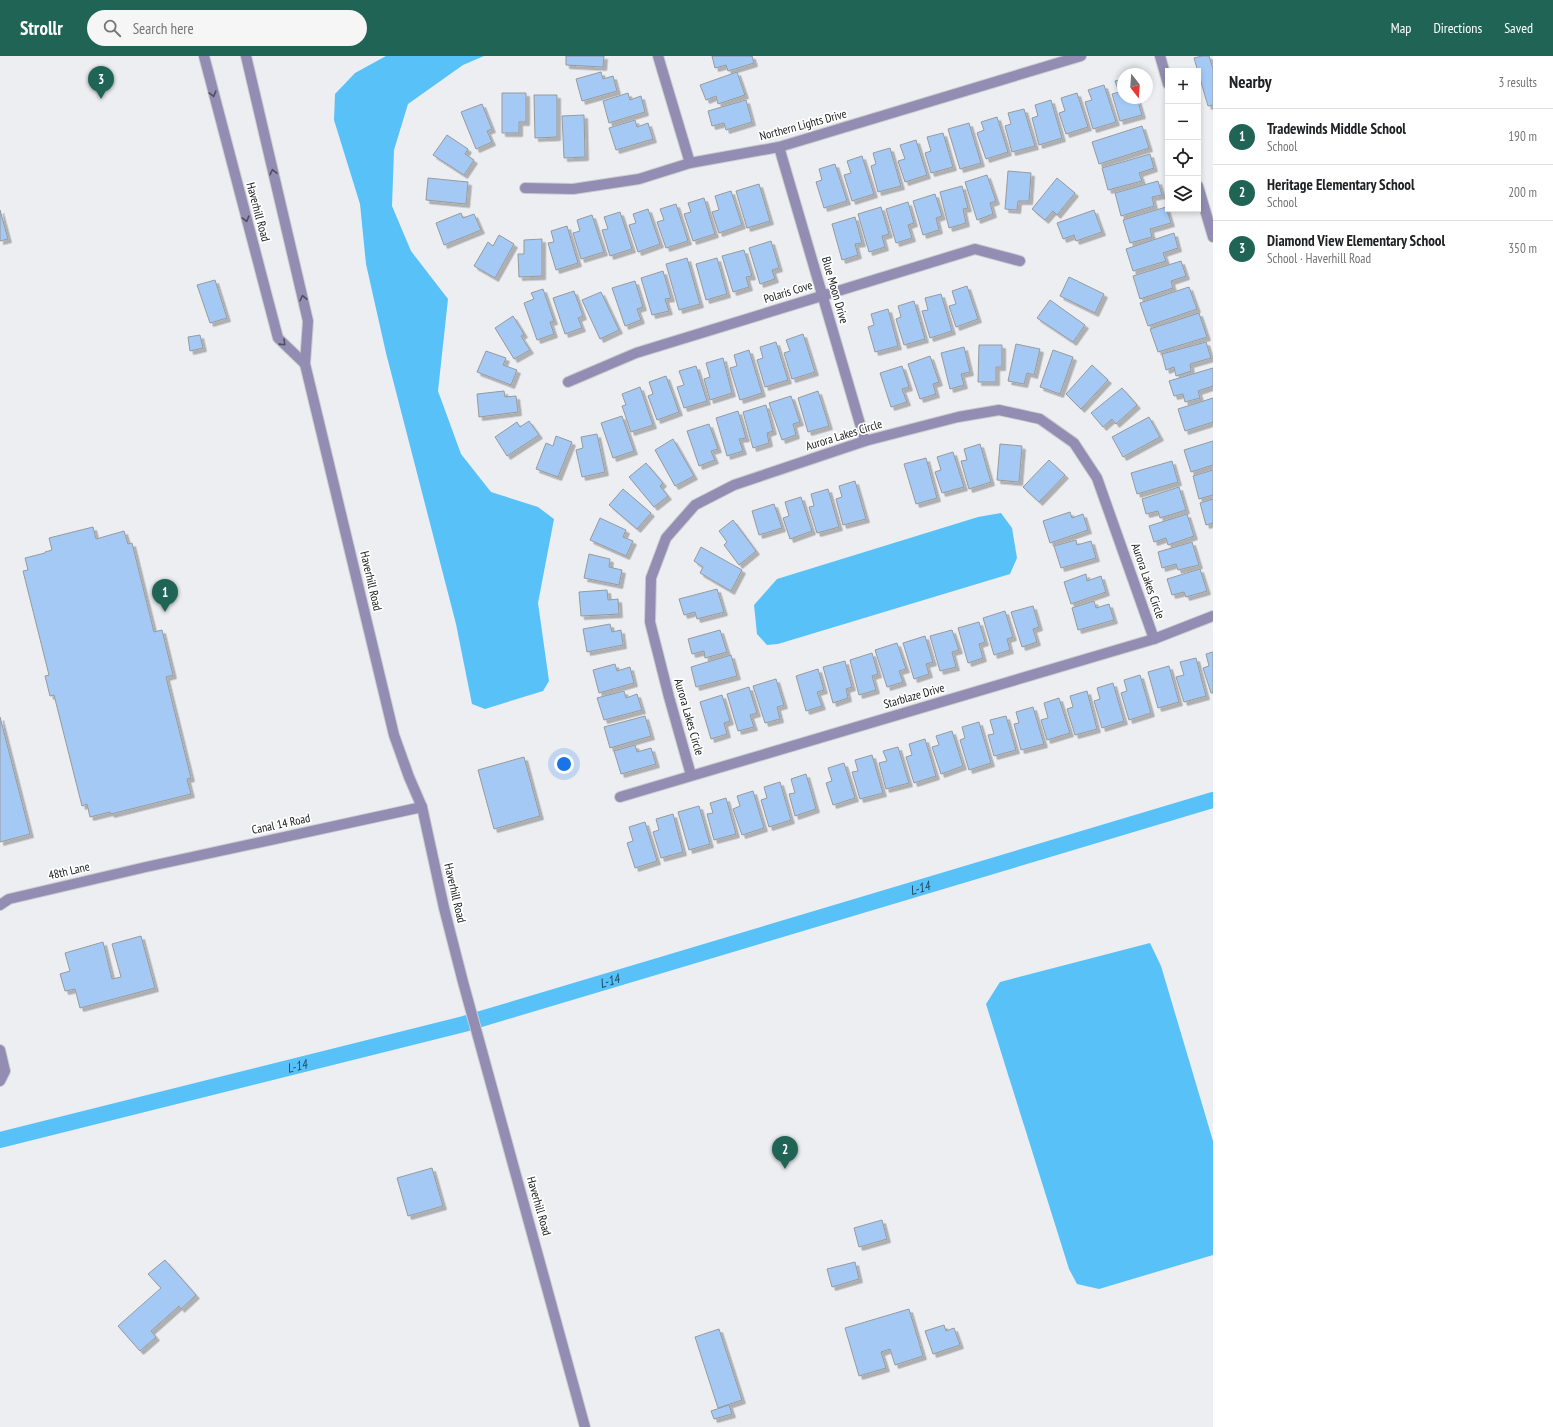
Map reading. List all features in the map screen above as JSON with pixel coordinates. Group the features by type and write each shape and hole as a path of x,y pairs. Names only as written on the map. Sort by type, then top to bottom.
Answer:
{"street":[{"name":"Haverhill Road","path":"204,56 278,338 305,364"},
{"name":"Haverhill Road","path":"246,56 308,321 305,364 394,735 409,777 422,807 444,908 585,1427"},
{"path":"658,56 690,163"},
{"name":"Northern Lights Drive","path":"525,188 573,189 639,179 690,163 779,147 1081,56"},
{"path":"1160,56 1165,74"},
{"name":"Blue Moon Drive","path":"779,147 865,441"},
{"path":"1201,196 1213,237"},
{"name":"Polaris Cove","path":"568,382 636,353 975,250 1020,261"},
{"name":"Aurora Lakes Circle","path":"692,775 669,697 650,622 651,578 666,538 695,505 734,485 865,441 958,417 999,410 1040,419 1074,443 1097,478 1154,639"},
{"name":"Starblaze Drive","path":"620,797 1154,639 1213,616"},
{"name":"Canal 14 Road","path":"146,866 422,807"},
{"name":"48th Lane","path":"0,905 9,899 146,866"},
{"path":"0,1050 5,1071 0,1081"}],"water":[{"path":"386,56 484,56 463,65 408,104 394,150 392,206 411,251 448,299 438,391 461,454 491,492 538,507 554,519 538,603 549,681 543,691 485,709 472,704 456,624 386,353 366,264 360,204 334,120 335,94 355,73"},
{"path":"1001,513 1012,528 1017,558 1010,574 778,644 767,645 757,634 754,605 777,579 978,517"},
{"path":"1150,943 1161,966 1213,1141 1213,1255 1099,1289 1077,1284 1069,1269 986,1004 1000,982"}],"building":[{"path":"566,56 604,56 603,67 566,65"},
{"path":"712,56 752,56 754,63 728,71 726,65 715,68"},
{"path":"1209,56 1213,69 1213,105 1208,106 1201,82 1201,68 1197,68 1194,58"},
{"path":"601,72 603,79 613,76 617,91 582,101 576,79"},
{"path":"737,72 745,95 718,104 716,96 706,100 700,85"},
{"path":"1104,85 1116,122 1093,129 1085,102 1092,100 1088,90"},
{"path":"502,93 526,93 526,122 519,122 519,133 502,133"},
{"path":"628,93 630,100 641,96 645,112 609,123 603,101"},
{"path":"1077,93 1088,127 1066,134 1059,113 1065,111 1061,98"},
{"path":"1117,93 1117,104 1139,104 1142,115 1120,121 1112,94"},
{"path":"534,95 557,95 557,137 535,138"},
{"path":"746,100 752,122 726,130 724,123 712,126 708,111"},
{"path":"1051,100 1062,138 1039,145 1032,118 1038,116 1035,105"},
{"path":"482,104 492,129 487,131 492,142 476,149 461,112"},
{"path":"1024,109 1035,146 1012,152 1005,126 1011,124 1008,113"},
{"path":"584,115 585,157 564,158 562,116"},
{"path":"997,117 1008,152 986,159 977,133 984,130 981,122"},
{"path":"635,120 637,127 648,123 653,139 616,150 609,128"},
{"path":"969,123 981,163 960,169 948,129"},
{"path":"1142,126 1149,148 1099,164 1092,142"},
{"path":"943,133 953,167 931,173 925,153 931,151 927,137"},
{"path":"447,135 468,149 465,154 474,160 464,175 433,155"},
{"path":"916,140 927,175 905,182 898,161 905,159 900,145"},
{"path":"890,148 901,186 878,192 871,166 876,164 873,153"},
{"path":"1150,154 1154,168 1139,173 1142,181 1108,190 1102,168"},
{"path":"862,156 874,194 852,201 844,175 851,173 847,161"},
{"path":"835,164 847,201 824,208 816,182 822,180 819,169"},
{"path":"1008,171 1031,173 1029,201 1018,201 1017,210 1005,209"},
{"path":"987,175 996,201 990,203 993,214 977,220 965,182"},
{"path":"428,178 468,182 466,204 426,200"},
{"path":"1057,178 1075,193 1057,215 1053,211 1045,220 1032,209"},
{"path":"1158,181 1162,195 1152,197 1154,206 1121,216 1115,193"},
{"path":"759,184 770,221 747,228 736,191"},
{"path":"962,186 968,208 963,209 966,223 949,228 940,192"},
{"path":"731,191 742,225 719,233 712,212 719,210 715,196"},
{"path":"935,194 942,216 936,218 939,230 923,235 913,201"},
{"path":"704,198 715,234 693,241 684,214 691,212 688,203"},
{"path":"908,202 914,223 908,225 912,238 896,243 886,209"},
{"path":"676,204 688,241 666,248 657,222 664,220 660,209"},
{"path":"881,207 889,234 882,236 885,247 869,252 858,214"},
{"path":"1165,207 1165,212 1168,212 1171,223 1150,229 1152,237 1130,243 1123,220"},
{"path":"648,209 660,244 638,252 629,225 636,223 633,214"},
{"path":"0,210 8,239 0,241"},
{"path":"1094,210 1102,232 1076,241 1074,235 1063,239 1057,223"},
{"path":"620,212 632,249 610,256 602,230 608,229 604,217"},
{"path":"461,213 463,218 474,214 481,230 444,245 436,223"},
{"path":"592,215 604,252 581,259 573,233 580,231 577,220"},
{"path":"855,217 862,243 855,244 858,255 842,260 832,224"},
{"path":"567,226 578,263 556,270 548,243 554,242 551,231"},
{"path":"1174,233 1178,248 1163,253 1166,261 1133,271 1126,249"},
{"path":"499,235 514,244 495,278 474,266 488,242 493,246"},
{"path":"542,239 542,276 519,277 518,254 524,254 524,240"},
{"path":"771,241 779,268 772,270 775,279 760,284 749,248"},
{"path":"744,250 752,276 746,277 749,287 733,292 722,256"},
{"path":"687,258 700,304 679,310 666,264"},
{"path":"717,258 727,294 706,300 696,264"},
{"path":"1181,261 1186,276 1171,281 1173,288 1140,299 1133,276"},
{"path":"663,271 671,298 665,299 669,311 652,315 641,278"},
{"path":"1069,277 1104,294 1095,313 1060,296"},
{"path":"215,280 227,318 210,323 197,285"},
{"path":"635,281 643,307 637,309 641,320 625,326 612,288"},
{"path":"967,286 978,319 956,327 949,306 956,304 952,291"},
{"path":"1189,287 1197,309 1148,326 1140,303"},
{"path":"543,289 554,321 550,322 554,334 537,340 524,303 534,299 531,293"},
{"path":"574,291 583,316 578,318 582,328 565,334 553,298"},
{"path":"601,292 619,330 600,339 582,300"},
{"path":"941,294 952,331 930,338 922,311 928,310 925,298"},
{"path":"1050,300 1085,325 1073,342 1037,318"},
{"path":"914,301 925,339 904,345 896,319 901,317 898,306"},
{"path":"888,309 898,346 875,352 868,327 874,325 871,314"},
{"path":"1199,313 1207,337 1158,352 1150,329"},
{"path":"513,316 524,334 521,336 530,350 514,359 495,328"},
{"path":"803,334 815,372 792,379 784,353 790,351 786,340"},
{"path":"200,335 203,348 190,351 188,337"},
{"path":"776,342 788,380 765,387 757,360 763,358 760,347"},
{"path":"1206,342 1211,358 1190,364 1191,371 1176,376 1174,367 1166,370 1162,354"},
{"path":"1016,344 1040,349 1034,375 1027,373 1024,384 1008,381"},
{"path":"979,345 1002,345 1002,367 996,367 996,382 978,382"},
{"path":"964,347 970,372 961,374 964,385 950,389 941,353"},
{"path":"749,350 762,393 740,400 730,368 737,366 734,355"},
{"path":"1053,350 1073,357 1060,394 1040,387"},
{"path":"486,351 506,358 503,365 517,370 511,385 477,372"},
{"path":"930,356 939,382 933,384 936,394 920,399 908,364"},
{"path":"723,358 732,393 710,400 704,379 710,377 706,363"},
{"path":"1092,365 1108,380 1081,409 1066,394"},
{"path":"696,366 707,401 684,408 677,387 684,385 679,371"},
{"path":"902,366 909,387 902,389 907,402 891,407 880,373"},
{"path":"1213,368 1213,386 1198,391 1200,398 1185,402 1183,394 1174,396 1169,381"},
{"path":"666,376 679,412 657,420 648,396 653,394 649,382"},
{"path":"640,387 653,425 631,432 622,406 626,405 622,394"},
{"path":"1122,388 1137,405 1116,424 1112,419 1103,427 1091,413"},
{"path":"504,391 505,397 516,396 518,412 479,417 477,394"},
{"path":"818,391 829,426 808,432 798,398"},
{"path":"791,396 800,422 793,424 796,435 782,440 769,403"},
{"path":"1213,398 1213,422 1185,431 1178,409"},
{"path":"766,405 773,431 767,433 769,443 753,448 743,412"},
{"path":"738,411 746,438 739,439 743,451 727,456 716,418"},
{"path":"622,416 634,451 613,458 601,423"},
{"path":"1149,417 1160,437 1123,457 1112,437"},
{"path":"529,421 539,435 507,456 495,437 517,422 520,427"},
{"path":"709,424 718,449 711,451 715,460 699,466 687,431"},
{"path":"597,434 605,472 582,477 576,450 583,448 581,437"},
{"path":"556,436 572,442 558,477 536,469 546,443 553,446"},
{"path":"673,439 694,476 675,486 655,450"},
{"path":"1213,441 1213,465 1191,472 1184,450"},
{"path":"980,444 991,482 969,489 961,461 967,460 964,449"},
{"path":"1000,444 1022,446 1019,482 997,480"},
{"path":"953,452 964,487 942,493 935,472 941,470 937,457"},
{"path":"926,458 937,498 916,504 904,464"},
{"path":"1049,460 1065,475 1039,502 1023,487"},
{"path":"1172,461 1178,482 1137,494 1131,473"},
{"path":"646,463 663,483 660,486 668,496 654,507 629,477"},
{"path":"1213,470 1213,495 1199,499 1193,476"},
{"path":"855,481 866,519 843,525 836,499 842,497 839,486"},
{"path":"1179,487 1186,510 1160,518 1158,511 1146,514 1142,499"},
{"path":"623,489 651,513 637,529 609,505"},
{"path":"828,489 839,527 817,533 809,507 814,506 811,494"},
{"path":"801,497 812,531 790,539 783,518 789,516 785,502"},
{"path":"1213,499 1213,523 1206,525 1200,503"},
{"path":"774,504 782,528 759,535 752,511"},
{"path":"1070,512 1072,518 1083,514 1088,530 1050,543 1043,521"},
{"path":"1187,514 1194,536 1168,545 1166,538 1154,542 1149,526"},
{"path":"600,518 626,530 623,537 633,541 626,556 590,540"},
{"path":"733,520 756,551 739,565 724,545 727,542 719,531"},
{"path":"93,527 96,539 124,531 128,544 132,543 154,632 162,630 173,675 166,677 191,778 187,779 191,794 111,814 110,812 90,817 87,804 82,806 54,695 50,696 45,676 49,675 23,571 28,570 25,558 52,550 49,538"},
{"path":"1076,540 1077,545 1091,541 1096,558 1061,568 1054,546"},
{"path":"1192,542 1199,565 1178,570 1176,564 1162,568 1158,552"},
{"path":"701,547 742,570 731,591 700,573 703,567 694,561"},
{"path":"589,554 610,559 609,567 622,570 619,585 584,578"},
{"path":"1200,569 1207,591 1186,597 1184,592 1172,595 1167,579"},
{"path":"1086,574 1087,581 1101,576 1106,592 1071,604 1064,582"},
{"path":"717,589 724,612 697,619 695,612 684,615 679,599"},
{"path":"607,590 608,600 618,599 619,614 581,616 579,592"},
{"path":"1094,601 1096,608 1109,604 1114,620 1078,630 1072,608"},
{"path":"1033,606 1039,627 1033,629 1037,642 1022,647 1011,612"},
{"path":"1005,611 1013,637 1007,639 1010,650 994,655 983,618"},
{"path":"979,622 985,642 979,644 983,658 968,663 958,628"},
{"path":"610,624 612,632 621,630 623,645 587,652 583,629"},
{"path":"720,630 727,652 705,658 704,651 692,654 688,639"},
{"path":"952,630 959,650 952,652 956,667 940,671 930,636"},
{"path":"925,636 933,662 926,664 929,674 914,679 903,643"},
{"path":"897,643 906,669 899,671 903,682 887,687 875,650"},
{"path":"1213,652 1213,693 1211,693 1203,668 1209,666 1206,654"},
{"path":"872,653 878,674 872,676 876,690 859,695 850,660"},
{"path":"731,655 737,676 696,687 691,667"},
{"path":"1196,658 1206,696 1184,702 1176,677 1184,675 1180,662"},
{"path":"845,661 852,687 846,689 848,698 833,703 823,667"},
{"path":"615,664 617,671 630,667 634,683 599,693 593,670"},
{"path":"1169,666 1179,702 1158,708 1148,672"},
{"path":"818,669 824,690 817,692 822,706 806,711 796,676"},
{"path":"1140,675 1151,713 1129,720 1121,693 1127,691 1124,680"},
{"path":"776,679 784,705 777,707 780,719 765,723 753,686"},
{"path":"1113,683 1124,721 1102,728 1094,701 1100,699 1097,688"},
{"path":"749,687 757,713 750,715 754,727 738,731 727,694"},
{"path":"624,691 626,698 637,694 642,710 604,720 597,698"},
{"path":"1087,691 1097,729 1075,735 1067,709 1073,707 1070,696"},
{"path":"722,695 730,721 724,723 727,734 711,739 700,702"},
{"path":"1059,698 1070,733 1047,740 1041,720 1048,718 1044,703"},
{"path":"1033,707 1044,744 1021,750 1014,724 1019,723 1016,712"},
{"path":"645,716 651,736 610,748 604,727"},
{"path":"1006,716 1016,750 994,756 988,735 994,734 990,720"},
{"path":"0,717 30,834 0,842"},
{"path":"979,722 991,763 969,770 960,740 965,738 962,727"},
{"path":"952,731 963,766 941,774 932,747 939,745 936,736"},
{"path":"925,739 936,776 914,783 906,757 912,755 909,744"},
{"path":"635,745 637,752 651,748 656,764 621,774 614,751"},
{"path":"898,747 909,783 886,789 879,763 887,761 883,751"},
{"path":"872,755 883,793 860,799 852,772 858,771 855,760"},
{"path":"524,757 540,816 494,829 478,770"},
{"path":"844,763 855,798 833,805 826,783 832,781 828,768"},
{"path":"806,774 816,809 795,816 789,794 795,793 791,779"},
{"path":"780,782 791,820 769,827 761,800 767,798 764,787"},
{"path":"753,791 764,828 742,835 733,809 740,806 737,796"},
{"path":"726,798 736,834 714,840 707,814 713,813 710,803"},
{"path":"699,806 710,844 689,850 678,812"},
{"path":"673,814 683,852 661,858 653,832 659,830 656,819"},
{"path":"645,822 657,861 635,868 627,843 633,841 629,827"},
{"path":"141,936 155,988 80,1008 75,989 65,991 60,974 70,971 65,953 103,942 112,979 121,977 112,944"},
{"path":"432,1168 443,1206 408,1216 397,1178"},
{"path":"882,1220 887,1239 859,1247 854,1228"},
{"path":"165,1260 196,1295 181,1309 179,1306 151,1331 156,1337 140,1351 118,1326 161,1288 148,1274"},
{"path":"855,1262 859,1279 832,1287 827,1269"},
{"path":"909,1309 923,1356 895,1365 890,1349 881,1352 886,1368 859,1376 845,1328"},
{"path":"944,1325 946,1331 954,1328 960,1345 933,1354 925,1331"},
{"path":"719,1329 742,1400 718,1408 695,1337"},
{"path":"729,1405 732,1414 714,1419 711,1411"}],"waterway":[{"name":"L-14","path":"0,1140 464,1024 1213,800"}],"place":[{"name":"Diamond View Elementary School","path":"101,99"},
{"name":"Tradewinds Middle School","path":"165,612"},
{"name":"Heritage Elementary School","path":"785,1169"}]}
